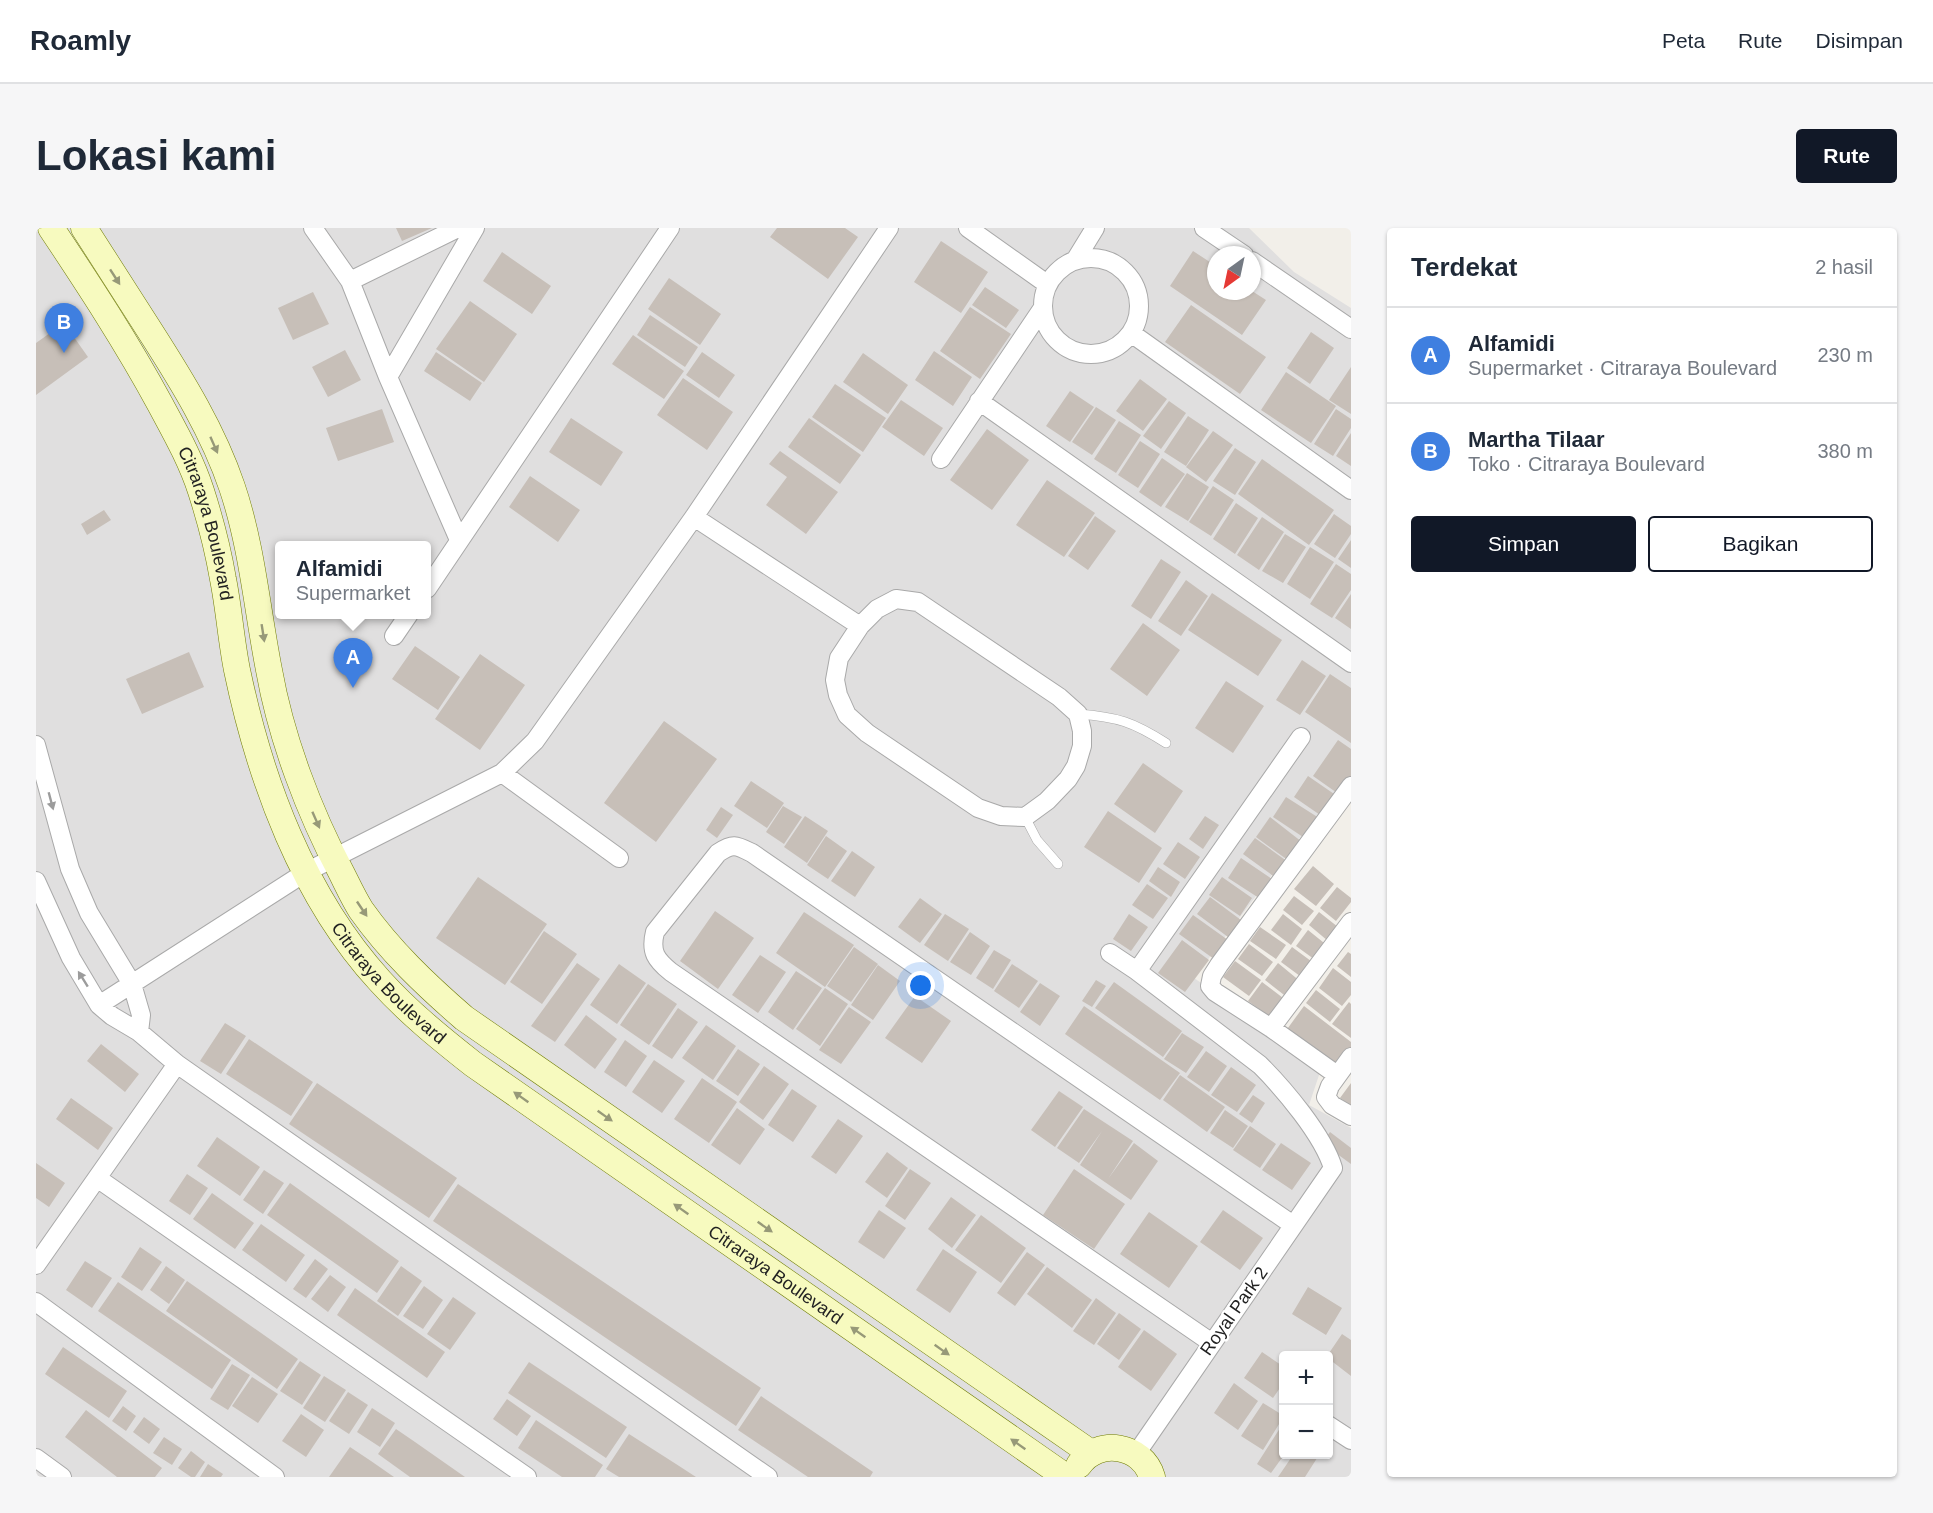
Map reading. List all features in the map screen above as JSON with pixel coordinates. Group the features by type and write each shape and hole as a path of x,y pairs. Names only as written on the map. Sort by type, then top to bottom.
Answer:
{"main road":[{"name":"Citraraya Boulevard","path":"51,228 143,373 188,459 201,490 223,579 236,667 250,730 271,795 306,872 346,939 379,981 425,1025 473,1064 1066,1477"},
{"name":"Citraraya Boulevard","path":"84,228 190,393 232,486 245,531 277,708 286,740 313,813 333,858 360,908 388,945 430,988 464,1018 1091,1453"},
{"path":"1074,1477 1082,1461 1091,1453 1114,1447 1136,1454 1144,1462 1152,1477"}],"street":[{"path":"314,228 350,281 388,377 459,540"},
{"path":"350,281 458,228"},
{"path":"388,377 475,228"},
{"path":"431,582 670,228"},
{"path":"99,1005 306,872 502,773 535,741 694,517 889,228"},
{"path":"968,228 1047,284"},
{"path":"1076,259 1095,228"},
{"path":"1204,228 1231,246"},
{"path":"941,459 1042,309 1047,284 1059,268 1076,259 1100,258 1122,268 1136,287 1139,310 1131,333 1117,347 1098,354 1078,352 1060,344 1047,328 1042,309"},
{"path":"1261,267 1351,329"},
{"path":"1131,333 1351,490"},
{"path":"980,401 1351,663"},
{"path":"694,517 860,626"},
{"path":"896,598 918,602 1059,697 1078,714 1082,731 1082,746 1076,766 1068,779 1047,801 1025,817 1001,816 978,808 867,733 847,715 838,695 835,680 839,658 860,626 877,609 896,598"},
{"path":"394,636 406,619"},
{"path":"1110,953 1137,971 1301,737"},
{"path":"36,745 70,869 89,913 132,984 141,1015 140,1032"},
{"path":"502,773 619,858"},
{"path":"1333,1080 1271,1028 1215,992 1210,986 1212,976 1219,965 1351,786"},
{"path":"1212,1343 671,972 655,955 652,944 655,932 717,854 727,847 736,845 752,853 1293,1225"},
{"path":"36,881 71,958 99,1005 117,1020 140,1032 177,1064 768,1477"},
{"path":"1271,1028 1351,922"},
{"name":"Royal Park 2","path":"1136,1454 1333,1168 1325,1149 1276,1081 1260,1065 1137,971"},
{"path":"1351,1057 1333,1080 1326,1097 1328,1102 1351,1116"},
{"path":"36,1265 177,1064"},
{"path":"97,1178 527,1477"},
{"path":"36,1302 275,1477"},
{"path":"1333,1428 1351,1440"},
{"path":"36,1458 62,1477"}],"lane":[{"path":"1078,714 1109,717 1128,722 1166,743"},
{"path":"1025,817 1037,840 1058,864"}],"shaded area":[{"path":"36,228 1249,228 1294,272 1351,308 1351,770 1194,978 1322,1066 1309,1105 1351,1128 1351,1477 36,1477"}],"building":[{"path":"396,228 432,228 402,241"},
{"path":"777,228 845,228 858,237 828,279 770,237"},
{"path":"941,241 988,272 961,313 914,282"},
{"path":"1193,251 1207,260 1207,300 1261,300 1261,297 1266,300 1242,335 1170,286"},
{"path":"502,252 551,286 532,314 483,281"},
{"path":"669,278 721,314 700,345 648,309"},
{"path":"985,287 1019,310 1006,328 972,305"},
{"path":"313,292 329,324 293,340 278,308"},
{"path":"470,301 517,334 484,382 436,349"},
{"path":"1191,305 1266,357 1240,394 1165,342"},
{"path":"970,307 1011,334 980,379 940,351"},
{"path":"650,315 698,347 685,367 637,335"},
{"path":"64,323 88,357 36,395 36,343"},
{"path":"1311,332 1334,348 1310,384 1287,368"},
{"path":"633,335 684,371 664,399 612,364"},
{"path":"345,350 361,380 328,397 312,367"},
{"path":"934,351 972,377 953,406 915,380"},
{"path":"436,352 482,383 470,401 424,371"},
{"path":"702,352 735,375 719,398 686,375"},
{"path":"863,353 908,385 888,414 843,382"},
{"path":"1351,367 1351,414 1329,400"},
{"path":"1286,372 1336,406 1311,443 1261,410"},
{"path":"683,378 733,412 707,450 657,415"},
{"path":"1140,379 1167,399 1143,431 1116,411"},
{"path":"835,384 886,418 863,452 812,417"},
{"path":"1070,391 1094,407 1070,442 1046,426"},
{"path":"901,400 943,428 924,456 882,427"},
{"path":"1169,401 1186,413 1161,449 1143,436"},
{"path":"1096,407 1116,420 1092,455 1072,442"},
{"path":"382,409 394,442 338,461 326,428"},
{"path":"1336,409 1351,419 1351,428 1333,456 1314,444"},
{"path":"1188,416 1209,430 1186,466 1164,452"},
{"path":"571,418 623,452 601,486 549,452"},
{"path":"809,418 861,455 840,484 788,447"},
{"path":"1119,421 1141,435 1116,473 1094,459"},
{"path":"987,429 1029,460 992,510 950,480"},
{"path":"1213,431 1233,445 1206,482 1186,467"},
{"path":"1351,433 1351,466 1336,456"},
{"path":"1140,441 1160,454 1138,488 1118,475"},
{"path":"1235,448 1256,462 1235,495 1213,481"},
{"path":"780,451 838,492 806,534 766,505 787,477 769,464"},
{"path":"1162,458 1185,474 1161,507 1139,492"},
{"path":"1262,459 1334,510 1309,545 1238,494"},
{"path":"1187,473 1209,487 1188,521 1165,507"},
{"path":"530,476 580,510 558,542 509,507"},
{"path":"1047,480 1095,513 1064,557 1016,525"},
{"path":"1213,486 1234,500 1211,536 1189,522"},
{"path":"1236,503 1258,518 1235,554 1213,539"},
{"path":"104,510 111,520 87,535 81,524"},
{"path":"1334,514 1351,526 1351,534 1335,558 1314,544"},
{"path":"1095,516 1116,531 1088,570 1068,556"},
{"path":"1262,517 1284,532 1259,570 1237,555"},
{"path":"1285,534 1306,547 1283,583 1262,571"},
{"path":"1351,540 1351,568 1338,559"},
{"path":"1310,547 1334,562 1310,599 1287,584"},
{"path":"1161,559 1181,572 1151,619 1131,606"},
{"path":"1336,564 1351,574 1351,590 1332,618 1310,604"},
{"path":"1186,580 1208,596 1181,636 1158,621"},
{"path":"1212,593 1282,640 1258,676 1188,630"},
{"path":"1351,594 1351,629 1335,618"},
{"path":"1143,623 1180,650 1147,696 1110,669"},
{"path":"415,646 460,677 438,710 392,679"},
{"path":"189,652 204,687 142,714 126,679"},
{"path":"480,654 525,685 480,750 435,719"},
{"path":"1302,660 1326,676 1300,715 1276,700"},
{"path":"1330,674 1351,688 1351,743 1305,712"},
{"path":"1226,681 1264,706 1233,753 1195,728"},
{"path":"664,721 717,759 656,842 604,803"},
{"path":"1338,740 1351,749 1351,779 1340,795 1313,776"},
{"path":"1143,763 1183,791 1155,833 1114,804"},
{"path":"1308,776 1337,796 1323,817 1294,797"},
{"path":"751,781 784,803 767,828 734,806"},
{"path":"1286,797 1319,818 1306,839 1273,817"},
{"path":"783,806 802,817 784,844 766,832"},
{"path":"721,807 733,815 717,838 706,830"},
{"path":"1108,811 1162,848 1139,883 1084,847"},
{"path":"805,816 828,831 807,863 784,847"},
{"path":"1205,816 1219,825 1203,849 1189,839"},
{"path":"1270,817 1302,842 1289,861 1256,837"},
{"path":"826,836 847,851 828,879 807,865"},
{"path":"1255,838 1288,862 1276,878 1243,854"},
{"path":"1178,842 1200,857 1185,879 1163,864"},
{"path":"852,851 875,867 855,897 831,881"},
{"path":"1241,858 1275,881 1262,900 1228,878"},
{"path":"1313,866 1334,884 1316,906 1294,889"},
{"path":"1158,867 1180,882 1171,897 1149,881"},
{"path":"478,877 547,924 505,985 436,938"},
{"path":"1222,877 1252,898 1240,916 1209,895"},
{"path":"1147,884 1168,898 1153,919 1132,905"},
{"path":"1337,887 1351,898 1351,902 1336,921 1320,908"},
{"path":"1294,896 1314,911 1302,925 1283,910"},
{"path":"1210,897 1241,920 1228,937 1197,914"},
{"path":"920,898 942,914 920,943 898,927"},
{"path":"715,911 754,938 718,989 680,961"},
{"path":"804,912 854,945 825,987 776,953"},
{"path":"1319,912 1338,927 1328,941 1309,925"},
{"path":"945,914 969,929 948,961 924,945"},
{"path":"1129,914 1148,927 1131,951 1113,939"},
{"path":"1283,914 1302,929 1291,945 1271,930"},
{"path":"1193,915 1228,940 1214,959 1179,934"},
{"path":"1260,927 1286,945 1276,959 1250,941"},
{"path":"1308,930 1329,947 1318,962 1296,946"},
{"path":"544,931 577,954 542,1004 510,982"},
{"path":"970,932 990,946 971,975 950,962"},
{"path":"1182,940 1209,960 1185,992 1158,973"},
{"path":"1249,944 1273,962 1262,976 1238,959"},
{"path":"854,947 878,964 851,1002 827,986"},
{"path":"1292,947 1315,964 1304,979 1281,962"},
{"path":"994,950 1011,960 993,989 976,978"},
{"path":"1348,952 1351,954 1351,977 1337,966"},
{"path":"760,955 786,972 758,1013 732,995"},
{"path":"1235,961 1261,980 1249,996 1223,977"},
{"path":"577,963 600,979 555,1042 531,1026"},
{"path":"1278,963 1301,982 1288,998 1265,980"},
{"path":"619,964 646,983 617,1024 590,1005"},
{"path":"1012,964 1038,981 1019,1008 994,991"},
{"path":"878,965 900,981 873,1020 851,1005"},
{"path":"1333,968 1351,982 1351,995 1342,1006 1319,988"},
{"path":"796,971 822,988 793,1030 768,1012"},
{"path":"1096,980 1106,986 1092,1007 1082,1001"},
{"path":"1114,982 1182,1031 1163,1057 1095,1008"},
{"path":"1262,982 1287,1001 1273,1019 1248,1001"},
{"path":"1040,983 1060,996 1040,1026 1020,1012"},
{"path":"648,984 677,1004 649,1045 620,1025"},
{"path":"825,988 848,1004 820,1046 796,1029"},
{"path":"1316,990 1340,1009 1330,1022 1306,1003"},
{"path":"915,996 951,1021 922,1063 885,1038"},
{"path":"1349,1002 1351,1004 1351,1038 1332,1024"},
{"path":"1084,1006 1180,1073 1160,1100 1065,1034"},
{"path":"1304,1006 1351,1042 1351,1048 1335,1070 1285,1032"},
{"path":"849,1007 871,1022 841,1064 819,1050"},
{"path":"678,1008 698,1022 672,1059 652,1046"},
{"path":"586,1015 617,1039 595,1069 564,1045"},
{"path":"225,1023 246,1036 221,1074 200,1061"},
{"path":"706,1025 736,1046 713,1080 682,1058"},
{"path":"1182,1033 1204,1047 1186,1073 1164,1059"},
{"path":"249,1039 313,1082 291,1116 226,1074"},
{"path":"625,1040 647,1056 626,1087 604,1072"},
{"path":"101,1044 139,1074 125,1092 87,1061"},
{"path":"738,1049 760,1064 738,1096 716,1081"},
{"path":"1206,1051 1227,1066 1209,1092 1187,1077"},
{"path":"654,1060 685,1081 662,1113 632,1092"},
{"path":"764,1066 789,1084 763,1120 739,1102"},
{"path":"1231,1067 1256,1085 1237,1112 1211,1095"},
{"path":"1180,1075 1225,1107 1207,1132 1163,1100"},
{"path":"702,1078 737,1102 709,1143 674,1119"},
{"path":"317,1083 457,1178 429,1218 289,1124"},
{"path":"1351,1083 1351,1106 1340,1098"},
{"path":"792,1089 817,1106 793,1142 768,1125"},
{"path":"1059,1091 1083,1107 1055,1147 1031,1130"},
{"path":"1253,1095 1265,1103 1252,1123 1239,1114"},
{"path":"71,1098 113,1128 98,1150 56,1119"},
{"path":"737,1108 765,1129 740,1165 711,1145"},
{"path":"1084,1109 1133,1141 1108,1179 1134,1143 1158,1161 1131,1200 1080,1165 1102,1131 1079,1163 1057,1148"},
{"path":"1225,1110 1248,1126 1233,1148 1210,1133"},
{"path":"838,1119 863,1136 836,1174 811,1157"},
{"path":"1250,1126 1276,1144 1260,1168 1233,1150"},
{"path":"1330,1132 1351,1148 1351,1164 1322,1143"},
{"path":"217,1137 260,1167 240,1196 197,1166"},
{"path":"1281,1143 1311,1163 1292,1190 1262,1170"},
{"path":"887,1152 908,1168 887,1198 865,1182"},
{"path":"36,1163 65,1183 49,1207 36,1198"},
{"path":"910,1169 931,1183 905,1220 885,1206"},
{"path":"1074,1169 1125,1204 1094,1249 1043,1215"},
{"path":"264,1170 284,1183 263,1214 243,1200"},
{"path":"187,1174 208,1188 190,1215 169,1201"},
{"path":"290,1183 399,1261 377,1293 267,1215"},
{"path":"458,1184 761,1388 736,1426 433,1221"},
{"path":"212,1193 254,1223 235,1249 193,1219"},
{"path":"951,1197 976,1215 952,1248 928,1229"},
{"path":"879,1210 906,1228 884,1259 858,1242"},
{"path":"1223,1210 1263,1238 1240,1270 1200,1242"},
{"path":"1149,1212 1198,1246 1169,1288 1120,1254"},
{"path":"981,1215 1026,1248 1001,1283 955,1250"},
{"path":"261,1224 305,1255 286,1282 242,1250"},
{"path":"140,1247 162,1262 142,1291 121,1277"},
{"path":"943,1249 977,1272 950,1313 916,1290"},
{"path":"1027,1252 1045,1265 1015,1306 997,1293"},
{"path":"315,1259 328,1269 306,1298 293,1289"},
{"path":"85,1261 112,1278 92,1308 66,1290"},
{"path":"166,1266 185,1280 169,1304 150,1290"},
{"path":"401,1266 422,1281 398,1316 377,1301"},
{"path":"1047,1267 1092,1300 1072,1328 1027,1294"},
{"path":"330,1275 346,1287 328,1312 311,1299"},
{"path":"187,1281 298,1359 277,1389 166,1311"},
{"path":"118,1282 231,1360 212,1389 98,1311"},
{"path":"424,1286 443,1300 423,1329 403,1316"},
{"path":"1308,1287 1342,1308 1326,1335 1292,1314"},
{"path":"355,1288 445,1352 427,1378 337,1315"},
{"path":"453,1297 476,1313 450,1350 427,1334"},
{"path":"1096,1298 1116,1313 1094,1345 1073,1331"},
{"path":"1119,1313 1141,1329 1119,1360 1097,1344"},
{"path":"1144,1330 1177,1354 1151,1391 1118,1367"},
{"path":"1342,1334 1351,1340 1351,1376 1333,1362 1333,1351 1330,1351"},
{"path":"63,1347 127,1391 109,1418 45,1374"},
{"path":"1262,1352 1279,1364 1279,1389 1273,1398 1244,1378"},
{"path":"300,1361 321,1375 302,1405 280,1391"},
{"path":"529,1362 627,1427 606,1458 508,1393"},
{"path":"232,1364 250,1375 228,1410 210,1399"},
{"path":"324,1376 346,1390 325,1422 303,1408"},
{"path":"252,1377 278,1394 258,1423 232,1406"},
{"path":"1234,1383 1258,1401 1238,1430 1214,1413"},
{"path":"348,1392 368,1405 349,1434 329,1421"},
{"path":"761,1396 873,1472 870,1477 808,1477 738,1430"},
{"path":"507,1399 531,1416 517,1436 493,1419"},
{"path":"1263,1403 1279,1413 1279,1424 1263,1450 1241,1436"},
{"path":"123,1406 136,1416 126,1431 112,1421"},
{"path":"372,1408 395,1423 380,1447 357,1432"},
{"path":"86,1410 162,1468 155,1477 117,1477 65,1437"},
{"path":"301,1414 324,1430 306,1457 282,1441"},
{"path":"144,1417 160,1429 149,1444 133,1432"},
{"path":"536,1420 603,1465 595,1477 562,1477 518,1448"},
{"path":"396,1429 465,1477 410,1477 378,1454"},
{"path":"1279,1430 1279,1459 1281,1459 1271,1473 1257,1464"},
{"path":"629,1434 696,1477 619,1477 606,1469"},
{"path":"164,1437 182,1449 172,1465 153,1453"},
{"path":"350,1447 371,1461 394,1477 329,1477"},
{"path":"191,1451 205,1462 195,1477 191,1477 178,1468"},
{"path":"1290,1459 1316,1459 1305,1477 1278,1477"},
{"path":"208,1464 223,1474 221,1477 200,1477"}],"place":[{"name":"Martha Tilaar","path":"64,353"},
{"name":"Alfamidi","path":"353,688"}]}
